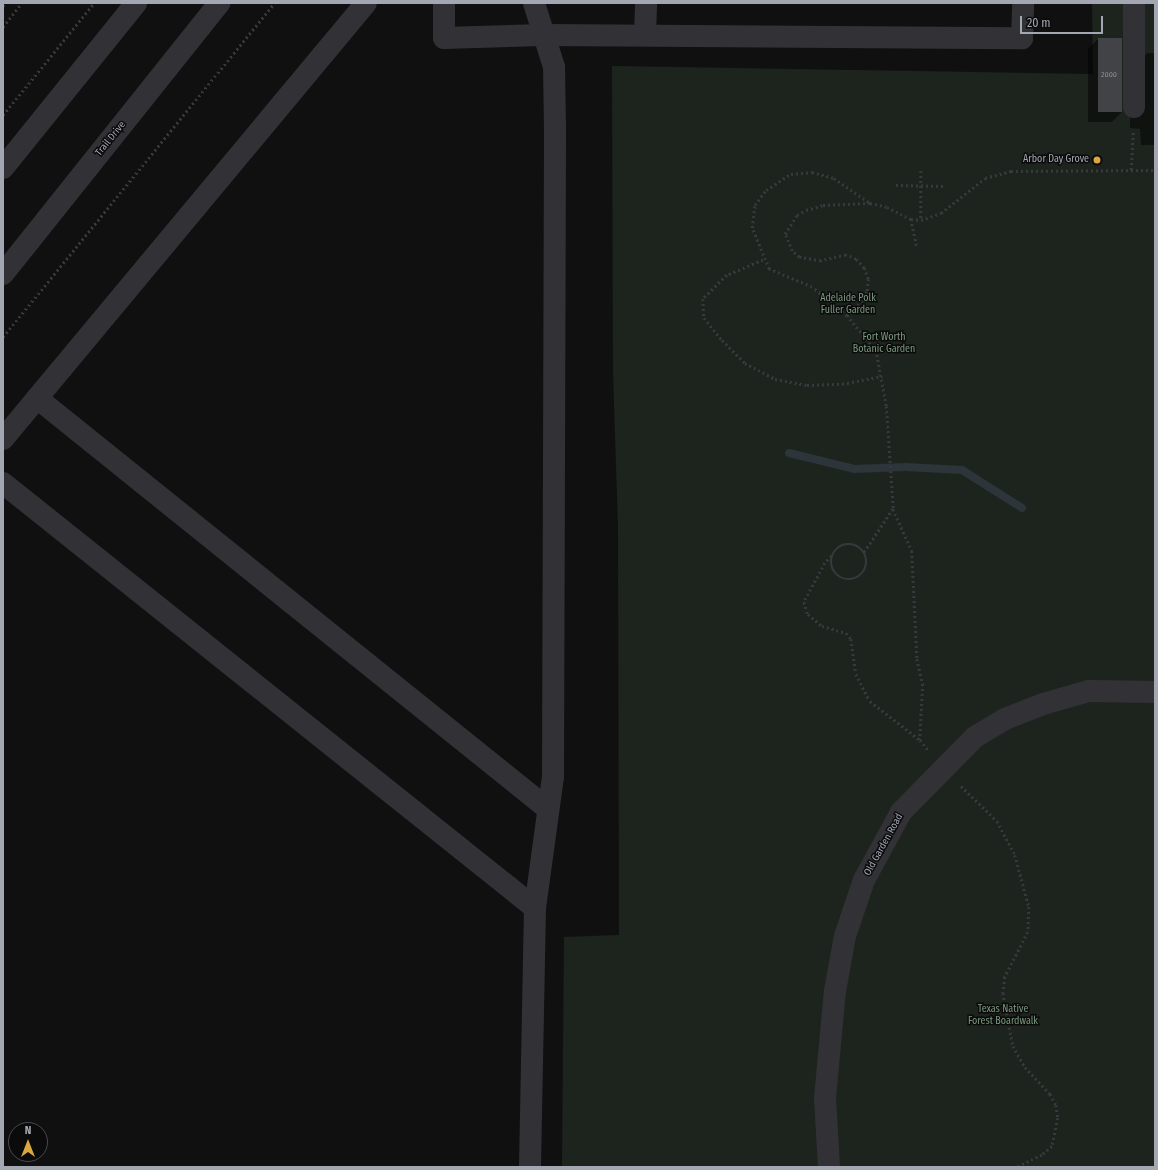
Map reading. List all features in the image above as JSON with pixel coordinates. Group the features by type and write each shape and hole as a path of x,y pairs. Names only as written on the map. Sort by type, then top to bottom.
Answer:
{"street":[{"path":"3,168 136,3"},
{"name":"Trail Drive","path":"3,274 219,3"},
{"path":"3,439 366,3"},
{"path":"444,3 444,38 543,35 1022,38 1023,3"},
{"path":"530,1167 535,908 553,769 556,128 554,68 534,3"},
{"path":"645,35 646,3"},
{"path":"1134,3 1134,107"},
{"path":"38,398 548,809"},
{"path":"3,483 535,908"},
{"name":"Old Garden Road","path":"829,1167 825,1098 834,998 845,936 864,880 901,812 942,767 975,737 1005,720 1043,704 1089,691 1155,692"}],"path":[{"path":"3,27 22,3"},
{"path":"3,115 94,3"},
{"path":"3,337 274,3"},
{"path":"1131,170 1134,107"},
{"path":"847,316 861,302 867,291 868,279 864,268 856,259 846,255 821,261 800,257 787,243 785,234 797,215 806,210 823,205 870,203 887,207 911,219 921,220 941,213 986,178 1011,171 1155,170"},
{"path":"921,171 921,220"},
{"path":"870,203 834,178 812,172 790,174 766,190 755,205 752,228 763,260 769,269 812,287 847,316 876,352 882,376 893,508 912,551 917,651 923,684 920,740"},
{"path":"896,185 944,186"},
{"path":"911,219 917,248"},
{"path":"763,260 728,275 703,299 704,318 722,340 745,363 774,379 807,385 842,384 882,376"},
{"path":"864,552 893,508"},
{"path":"832,556 833,571 845,580 852,580 860,576 865,569 867,561 864,552 858,546 849,544 836,550 825,563 804,602 805,608 813,620 822,626 846,633 851,639 856,674 870,701 920,740 942,767 997,821 1015,855 1029,907 1028,932 1005,977 1003,992 1013,1046 1025,1067 1050,1094 1056,1105 1058,1118 1052,1146 1042,1155 1017,1167"}],"green space":[{"name":"Fort Worth Botanic Garden","path":"1092,3 1155,3 1155,1167 562,1167 564,937 619,935 618,526 613,373 612,66 1093,74"}],"building":[{"path":"1098,38 1122,38 1122,112 1098,112"}],"waterway":[{"path":"789,453 854,469 906,467 962,470 1022,508"}],"place":[{"name":"Arbor Day Grove","path":"1097,160"}],"park label":[{"name":"Adelaide Polk Fuller Garden","path":"848,304"},
{"name":"Texas Native Forest Boardwalk","path":"1003,1014"}]}
